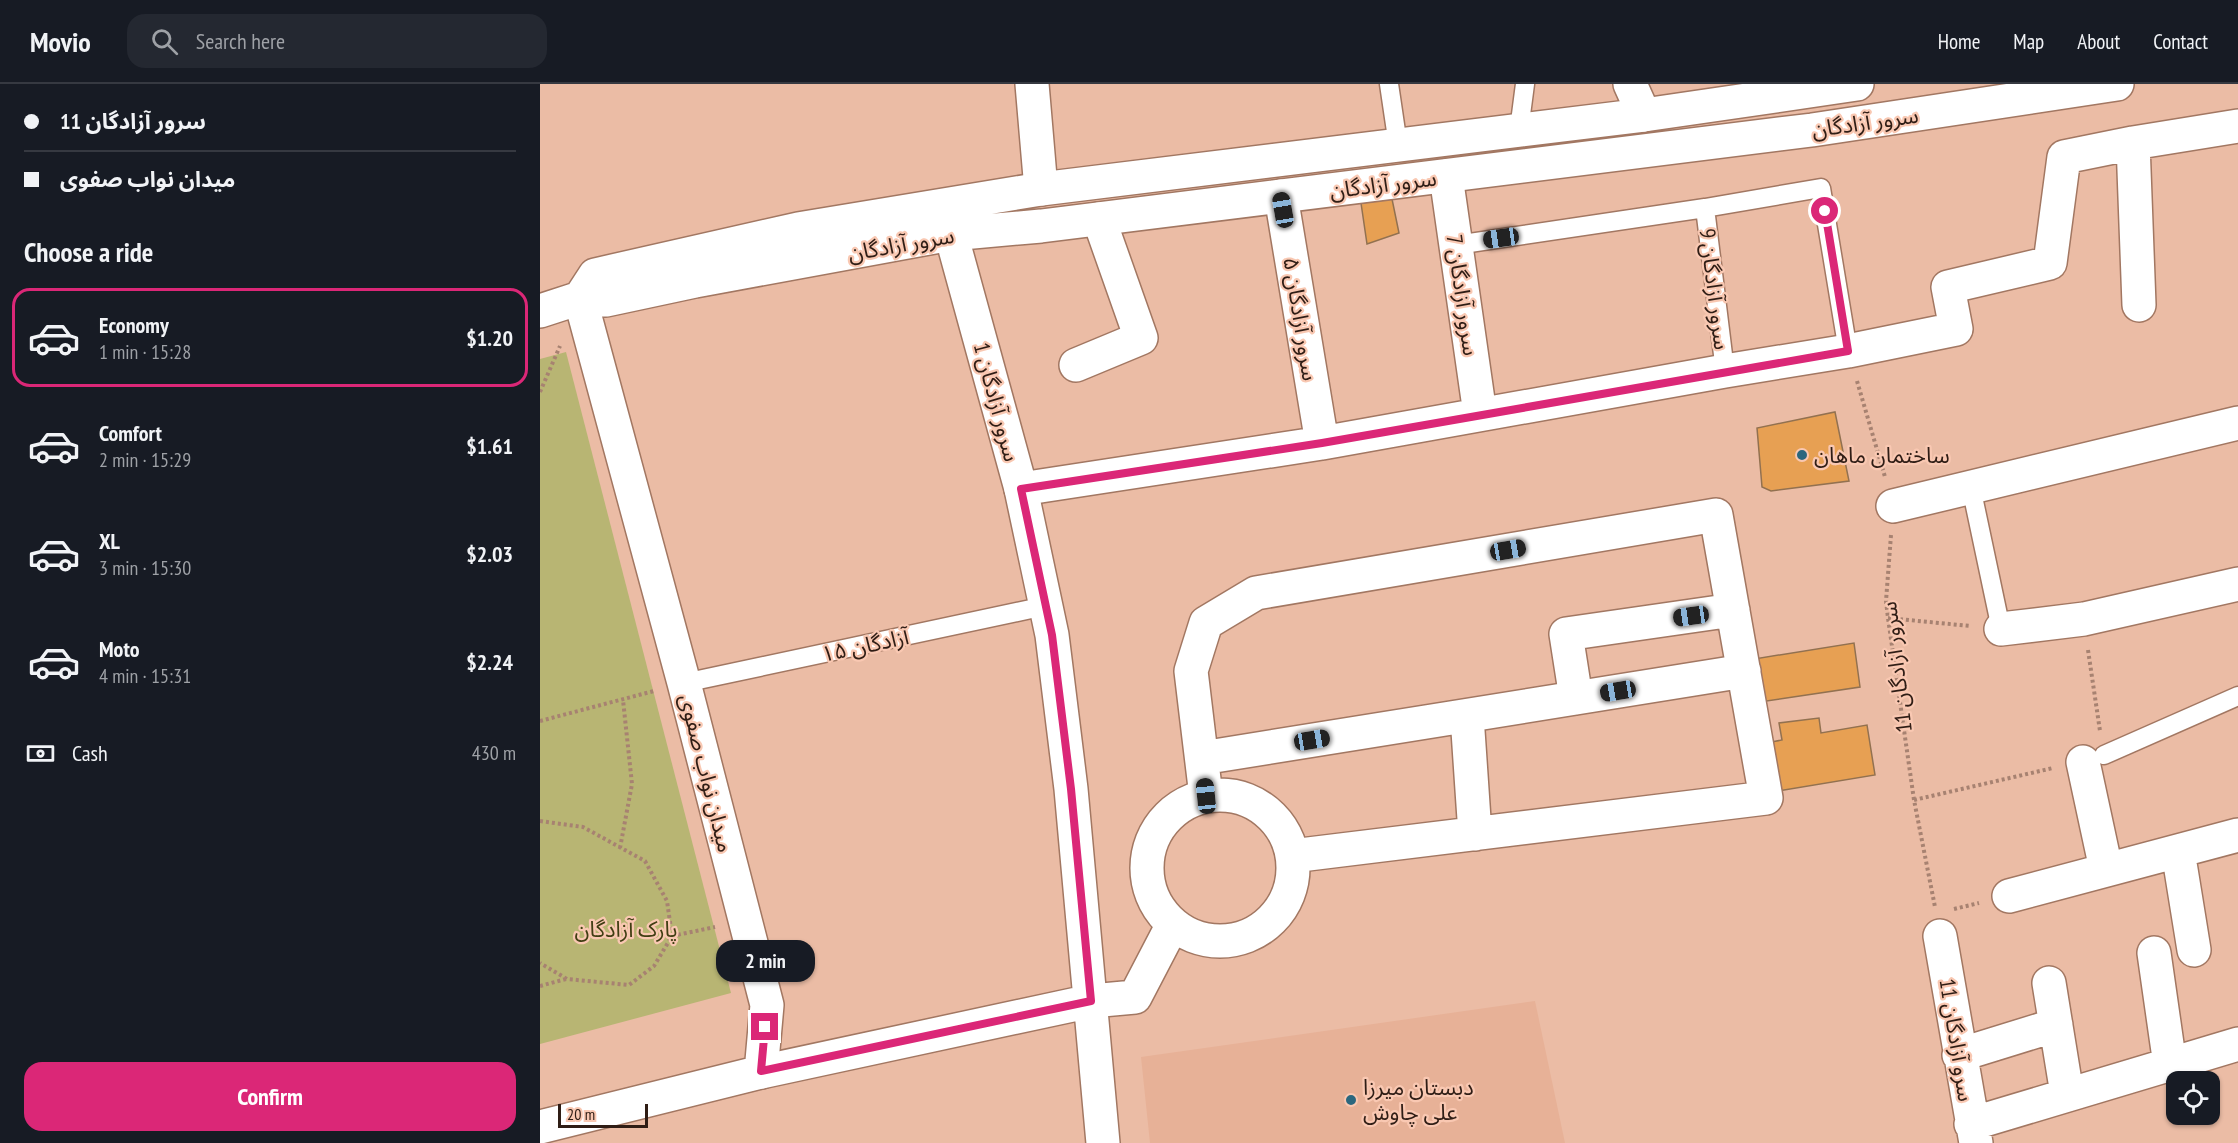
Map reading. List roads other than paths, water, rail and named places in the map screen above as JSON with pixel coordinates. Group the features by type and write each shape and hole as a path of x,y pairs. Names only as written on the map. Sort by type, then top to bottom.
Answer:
{"street":[{"path":"1032,84 1041,189"},
{"path":"1630,84 1644,115 1650,150"},
{"name":"سرور آزادگان","path":"587,286 798,229 1041,189 1644,115 1857,84"},
{"name":"سرور آزادگان","path":"587,286 606,300 695,281 951,234 1099,219 1812,130 2117,84"},
{"path":"1021,489 1322,443 1848,351 1956,329 1948,287 2050,263 2064,157 2238,126"},
{"path":"2133,143 2139,305"},
{"name":"سرور آزادگان 7","path":"1446,176 1480,414"},
{"name":"سرور آزادگان ۵","path":"1281,196 1322,443"},
{"path":"1076,365 1140,338 1099,219"},
{"name":"سرور آزادگان 1","path":"951,234 1021,489 1052,635 1071,789 1103,1143"},
{"path":"540,311 587,286"},
{"name":"میدان نواب صفوی","path":"587,286 684,683 767,1005 761,1071"},
{"path":"1893,506 2238,423"},
{"path":"1206,796 1191,671 1206,623 1256,593 1716,516 1766,798 1292,856"},
{"path":"2001,629 2084,620 2238,584"},
{"path":"1576,698 1566,634 1733,610"},
{"path":"1202,758 1744,671"},
{"path":"1467,716 1475,834"},
{"path":"2093,758 2106,869"},
{"path":"1230,795 1252,802 1271,815 1285,834 1292,856 1292,881 1283,905 1267,924 1245,936 1220,941 1195,936 1173,924 1156,905 1148,883 1147,860 1153,837 1166,818 1184,804 1206,796 1230,795"},
{"path":"2009,896 2238,835"},
{"path":"2178,851 2194,950"},
{"path":"540,1127 761,1071 1091,1001 1135,997 1173,924"},
{"name":"سرو آزادگان 11","path":"1938,925 1973,1133"},
{"path":"2154,953 2170,1065"},
{"path":"2049,983 2067,1094"},
{"path":"1959,1055 2056,1025"},
{"path":"1973,1133 2067,1094 2238,1044"}],"lane":[{"path":"1389,84 1398,145"},
{"path":"1519,130 1525,84"},
{"path":"1456,245 1705,208 1821,188 1848,351"},
{"name":"سرور آزادگان 9","path":"1705,208 1725,371"},
{"path":"1971,487 2001,629"},
{"name":"آزادگان ۱۵","path":"684,683 1045,606"},
{"path":"2093,758 2238,696"}],"place":[{"name":"ساختمان ماهان","path":"1802,455"},
{"name":"دبستان میرزا علی چاوش","path":"1351,1100"}],"park label":[{"name":"پارک آزادگان","path":"626,929"}]}
